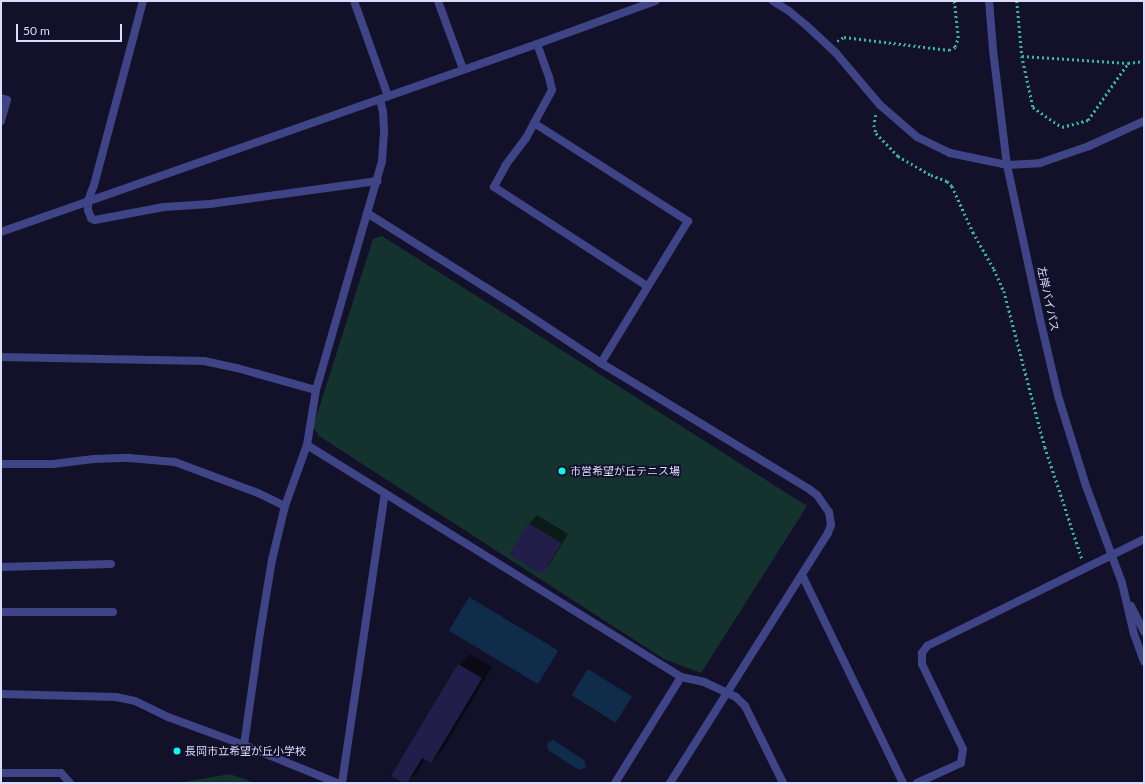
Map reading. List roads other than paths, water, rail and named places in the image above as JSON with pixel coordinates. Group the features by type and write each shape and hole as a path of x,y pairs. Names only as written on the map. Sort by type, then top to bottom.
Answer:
{"street":[{"path":"143,1 94,185 88,201 88,210 91,218 95,220 164,207 210,204 377,181"},
{"path":"354,1 388,96"},
{"path":"438,1 463,69"},
{"path":"1,232 537,44 655,1"},
{"path":"773,1 789,11 828,46 880,105 917,137 936,148 1007,165 1040,163 1114,135 1144,121"},
{"name":"左岸バイパス","path":"989,1 993,50 1007,165 1058,396 1086,486 1110,554 1125,593 1144,632"},
{"path":"537,44 552,90 534,123 494,187 647,286"},
{"path":"1,98 6,100 1,121"},
{"path":"244,744 272,560 284,506 307,445 316,390 382,161 384,130 383,112 380,99"},
{"path":"534,123 688,221 601,363"},
{"path":"367,213 601,363 817,495 829,512 831,525 828,533 670,783"},
{"path":"1,357 204,361 237,368 316,390"},
{"path":"307,445 681,677 704,682 736,696 746,706 783,783"},
{"path":"1,464 53,464 94,459 129,458 175,462 258,494 284,506"},
{"path":"342,783 385,493"},
{"path":"917,783 961,763 963,749 922,664 922,653 927,646 1110,554 1144,539"},
{"path":"1,567 111,564"},
{"path":"802,575 903,783"},
{"name":"左岸バイパス","path":"1125,593 1134,634 1144,661"},
{"path":"1,612 113,612"},
{"path":"616,783 681,677"},
{"path":"1,694 116,697 135,701 168,717 244,744 337,783"},
{"path":"1,773 61,773 70,783"}],"water":[{"path":"469,597 558,651 538,684 449,630"},
{"path":"588,669 632,697 616,723 572,695"},
{"path":"553,740 584,760 586,767 579,770 548,750 547,743"}],"place":[{"name":"市営希望が丘テニス場","path":"562,471"},
{"name":"長岡市立希望が丘小学校","path":"177,751"}]}
